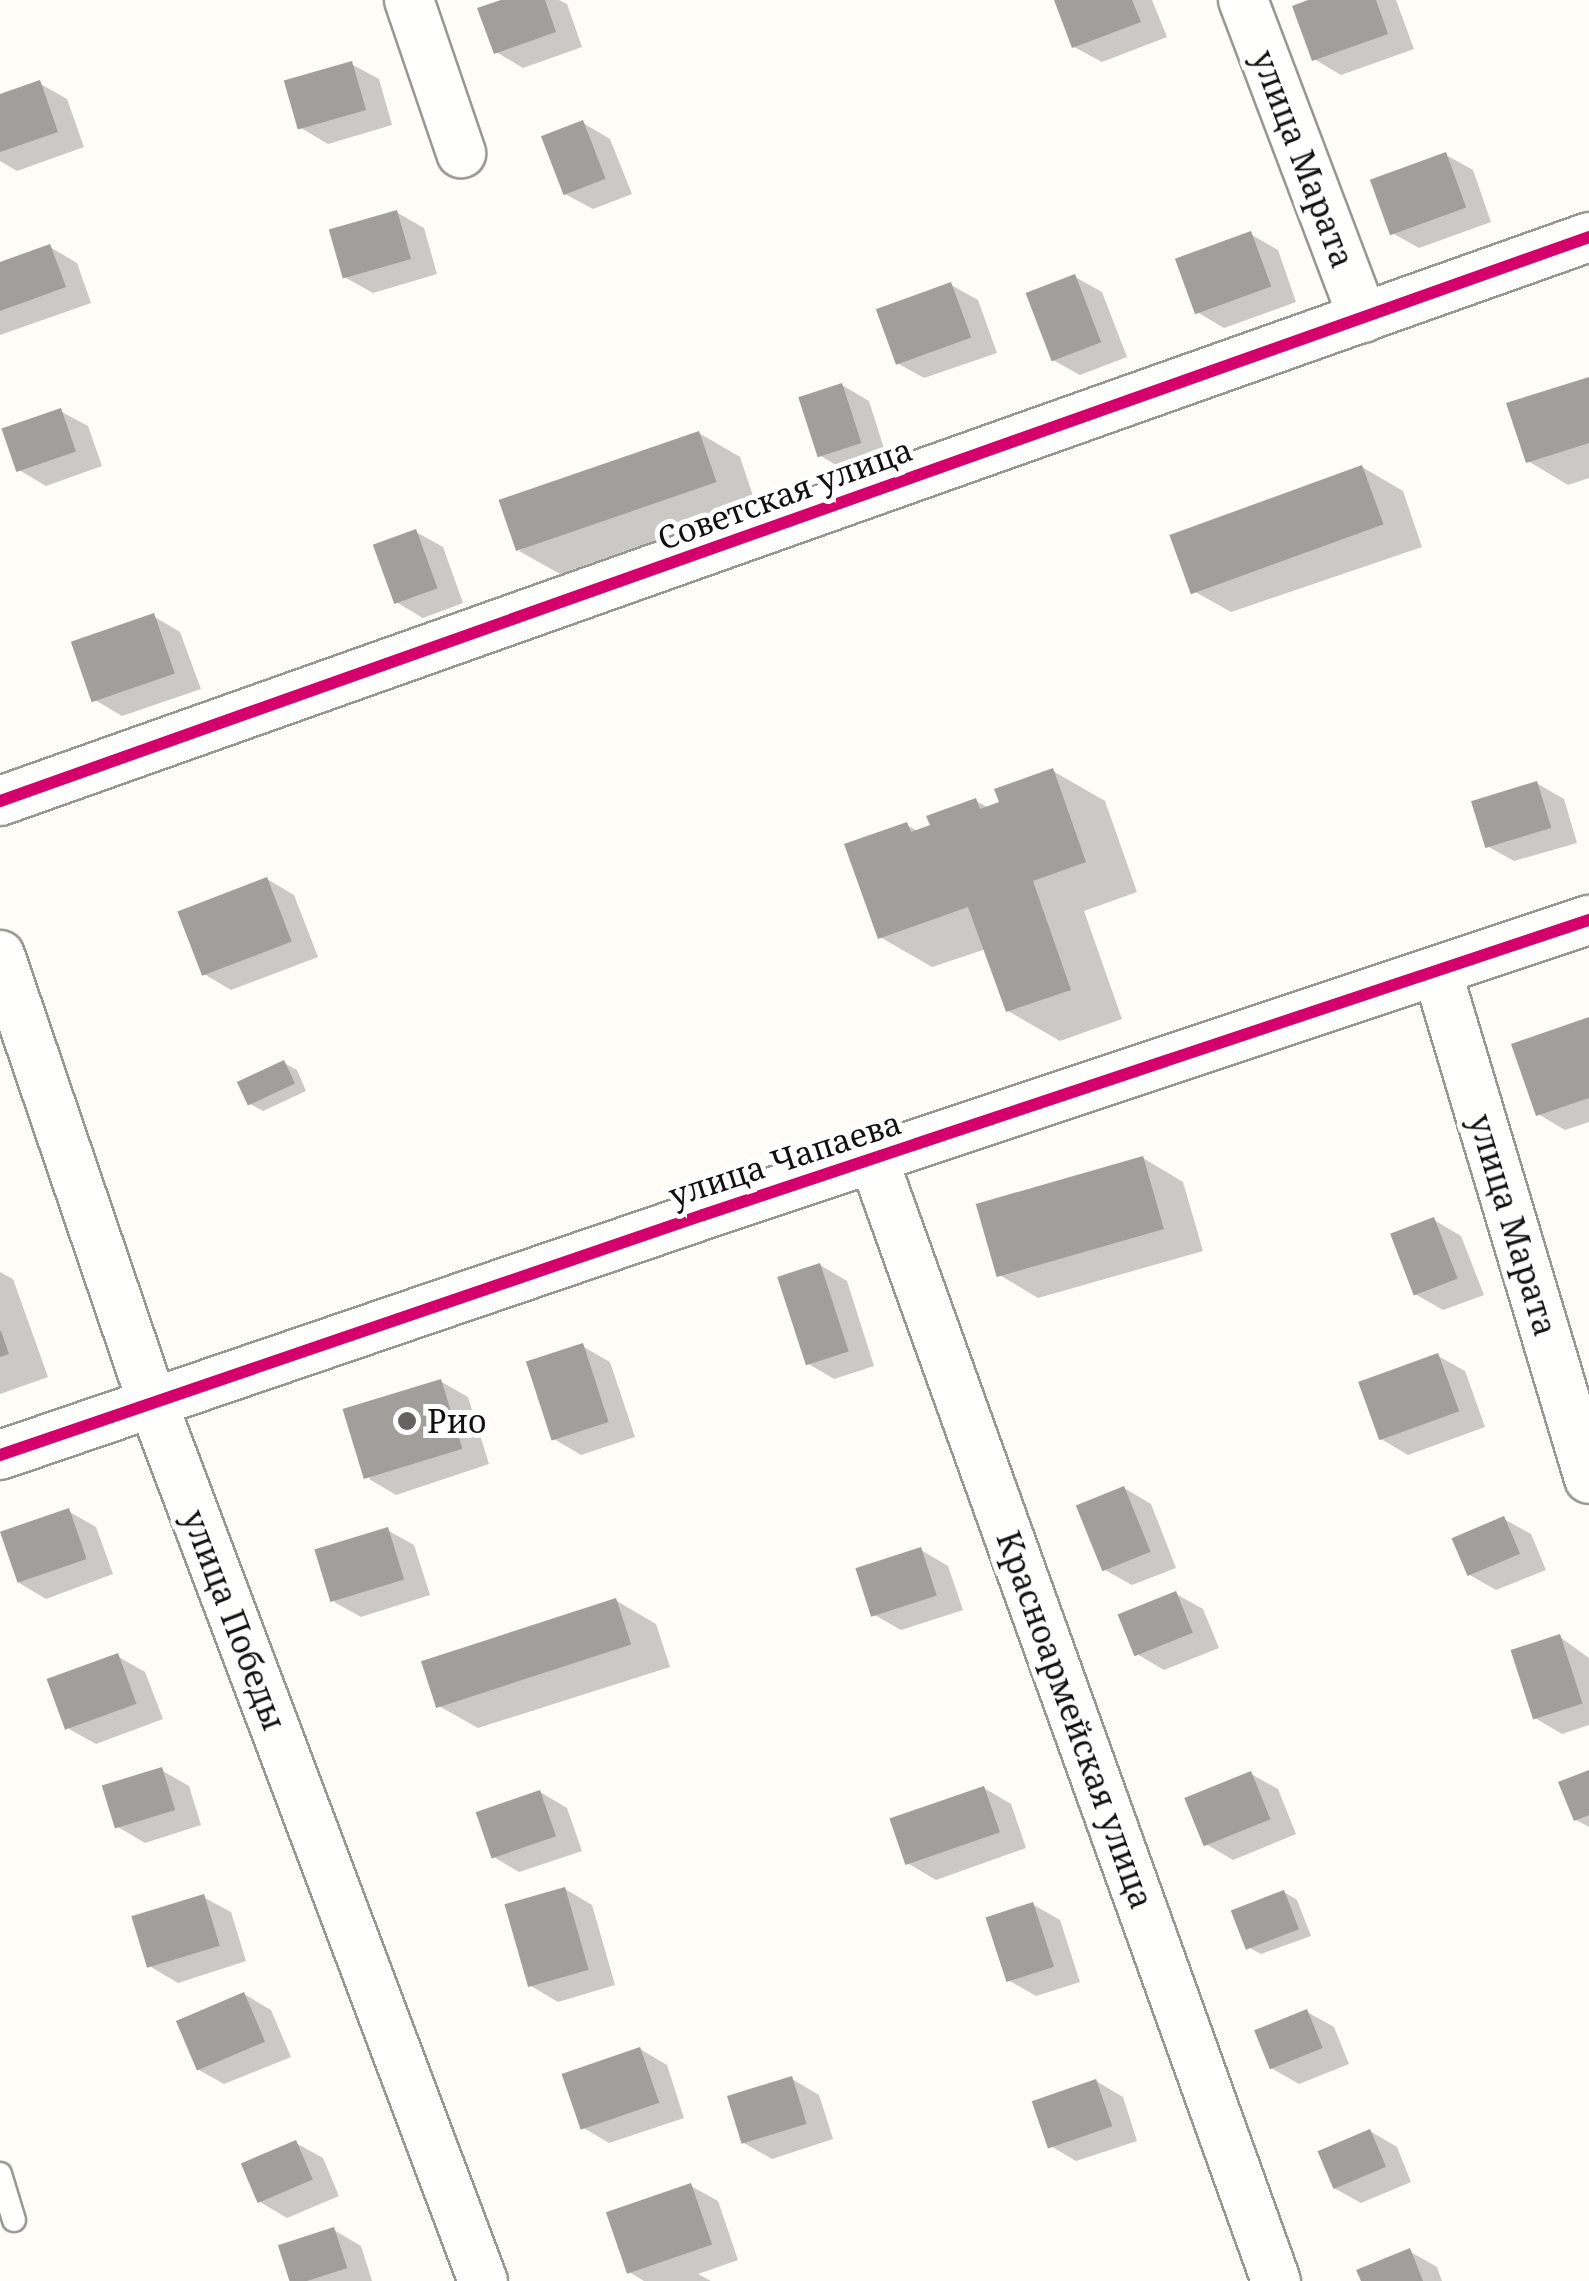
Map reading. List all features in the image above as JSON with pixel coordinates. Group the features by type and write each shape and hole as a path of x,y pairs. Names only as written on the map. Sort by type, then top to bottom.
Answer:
{"street":[{"path":"409,0 461,153"},
{"name":"улица Марата","path":"1244,0 1363,318"},
{"name":"Советская улица","path":"0,801 1589,237"},
{"name":"улица Чапаева","path":"0,1455 1589,920"},
{"name":"улица Победы","path":"0,955 152,1401 483,2281"},
{"name":"улица Марата","path":"1437,971 1589,1479"},
{"name":"Красноармейская улица","path":"873,1158 1276,2281"}],"lane":[{"path":"0,2174 14,2220"}],"building":[{"path":"501,0 545,0 556,32 494,54 477,8"},
{"path":"1054,0 1132,0 1141,22 1072,48"},
{"path":"1308,0 1376,0 1388,34 1312,61 1292,6"},
{"path":"352,61 366,110 298,130 284,81"},
{"path":"40,80 58,132 0,152 0,94"},
{"path":"583,120 606,179 564,195 541,136"},
{"path":"1446,152 1466,207 1390,235 1370,180"},
{"path":"397,210 411,259 343,279 329,230"},
{"path":"1251,231 1271,286 1195,314 1175,259"},
{"path":"50,244 66,287 0,311 0,262"},
{"path":"1075,274 1101,342 1052,361 1026,293"},
{"path":"951,282 971,337 896,365 876,309"},
{"path":"1589,377 1589,443 1526,463 1506,403"},
{"path":"842,383 861,443 818,457 798,397"},
{"path":"61,408 76,451 16,472 1,429"},
{"path":"699,431 717,482 516,551 499,500"},
{"path":"1362,465 1384,524 1191,594 1169,535"},
{"path":"416,529 438,588 394,604 373,545"},
{"path":"154,613 175,674 92,702 71,642"},
{"path":"1053,768 1086,862 1033,881 1071,990 1006,1012 968,907 878,939 844,844 907,822 911,832 930,825 926,816 976,798 980,809 999,802 994,789"},
{"path":"1537,781 1551,828 1485,848 1471,801"},
{"path":"267,877 292,941 202,976 177,911"},
{"path":"1589,1017 1589,1098 1536,1116 1511,1044"},
{"path":"284,1060 295,1084 248,1106 237,1082"},
{"path":"1143,1156 1164,1229 997,1277 976,1204"},
{"path":"1434,1217 1458,1279 1414,1295 1390,1234"},
{"path":"820,1263 849,1351 806,1365 777,1277"},
{"path":"0,1332 9,1354 0,1357"},
{"path":"583,1343 609,1422 552,1440 526,1362"},
{"path":"1438,1353 1459,1411 1379,1440 1358,1382"},
{"path":"441,1379 462,1449 364,1479 343,1409"},
{"path":"1124,1486 1151,1552 1102,1571 1076,1505"},
{"path":"69,1508 87,1559 18,1583 0,1532"},
{"path":"1504,1516 1520,1554 1468,1576 1452,1538"},
{"path":"388,1527 404,1580 330,1602 314,1550"},
{"path":"921,1547 937,1596 871,1617 855,1568"},
{"path":"1176,1591 1193,1633 1134,1656 1118,1615"},
{"path":"616,1598 631,1645 436,1708 421,1661"},
{"path":"1560,1634 1583,1703 1533,1719 1511,1650"},
{"path":"118,1653 136,1704 65,1730 47,1679"},
{"path":"162,1767 175,1810 115,1828 102,1785"},
{"path":"1589,1770 1589,1815 1574,1821 1558,1782"},
{"path":"1251,1771 1270,1819 1204,1846 1184,1798"},
{"path":"984,1786 1000,1832 905,1865 889,1819"},
{"path":"540,1790 556,1836 492,1858 476,1812"},
{"path":"565,1887 589,1970 528,1987 504,1904"},
{"path":"1284,1890 1299,1929 1246,1950 1231,1910"},
{"path":"204,1894 220,1946 147,1968 131,1916"},
{"path":"1033,1902 1054,1967 1006,1982 985,1917"},
{"path":"244,1992 265,2042 197,2071 176,2021"},
{"path":"1307,2009 1323,2048 1270,2069 1254,2030"},
{"path":"640,2047 659,2103 581,2130 562,2074"},
{"path":"792,2076 807,2124 742,2144 727,2096"},
{"path":"1096,2079 1112,2126 1048,2148 1032,2101"},
{"path":"1370,2129 1386,2167 1334,2189 1318,2151"},
{"path":"296,2140 313,2180 258,2203 241,2163"},
{"path":"691,2183 712,2244 627,2274 606,2212"},
{"path":"334,2227 347,2268 307,2281 290,2281 278,2245"},
{"path":"1410,2248 1423,2281 1361,2281 1356,2270"}],"cycle path":[{"path":"0,801 1589,237"},
{"path":"0,1455 703,1215 1589,920"}],"place":[{"name":"Рио","path":"407,1421"}]}
